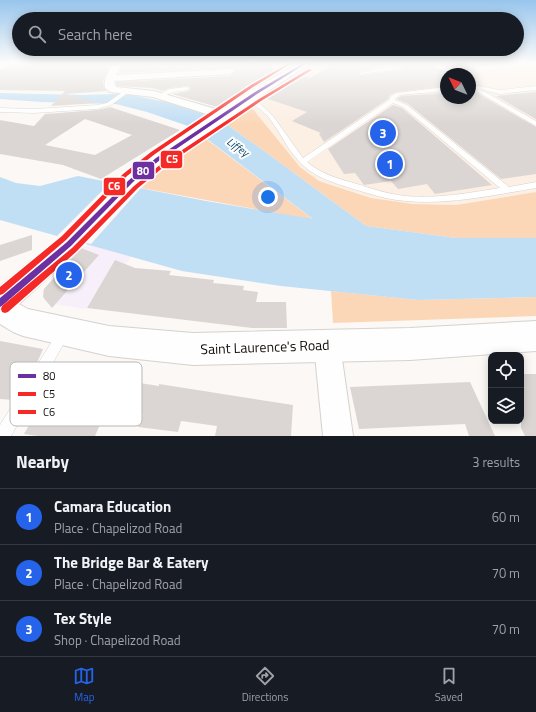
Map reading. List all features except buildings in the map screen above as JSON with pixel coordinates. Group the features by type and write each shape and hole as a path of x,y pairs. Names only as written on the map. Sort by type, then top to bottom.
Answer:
{"main road":[{"path":"0,303 69,244 131,181 158,159 247,98 272,83"},
{"name":"Saint Laurence's Road","path":"0,308 23,322 109,341 193,349 410,344 536,336"}],"street":[{"path":"108,83 110,88 125,93 159,96 220,116"},
{"path":"327,345 338,436"}],"lane":[{"path":"476,88 500,92 536,88"},
{"path":"159,96 172,90 186,90"},
{"path":"303,161 392,101 393,97 399,94 440,90"},
{"path":"476,90 536,124"},
{"path":"0,110 34,111 97,107 110,104 125,93"},
{"path":"247,98 257,102 266,110 288,143 303,161 320,175 375,193 404,198 458,198 536,185"},
{"path":"392,101 405,106 507,190"},
{"path":"25,106 43,107 49,109"},
{"path":"46,362 65,331"},
{"path":"2,436 10,423"}],"shaded area":[{"path":"281,83 367,83 381,93 426,89 427,83 440,83 440,104 476,104 476,83 536,83 536,192 456,205 413,204 371,198 319,181 300,167 248,103"},
{"path":"248,103 300,167 319,181 371,198 413,204 456,205 536,192 536,238 456,238 366,226 223,122"},
{"path":"202,136 314,220 141,188"},
{"path":"91,244 132,256 122,268 109,273 86,309 47,303 43,297 43,290 81,248"},
{"path":"331,291 418,300 536,297 536,316 333,323"}],"water":[{"name":"Liffey","path":"0,93 82,95 115,94 131,95 166,102 223,122 366,226 456,238 536,238 536,297 418,300 281,286 182,271 0,220 0,177 16,183 40,186 78,176 206,201 313,219 191,127 147,112 116,104 0,99"}],"pier":[{"path":"111,182 141,188 91,244 57,236"}],"transit line":[{"name":"C6","path":"0,292 64,238 125,175 153,153 256,83"},
{"name":"80","path":"0,303 69,244 131,181 158,159 272,83"},
{"name":"C5","path":"5,309 74,250 136,187 163,165 260,100 288,83"}],"place":[{"name":"Tex Style","path":"383,133"},
{"name":"Camara Education","path":"390,164"},
{"name":"The Bridge Bar & Eatery","path":"69,275"}]}
